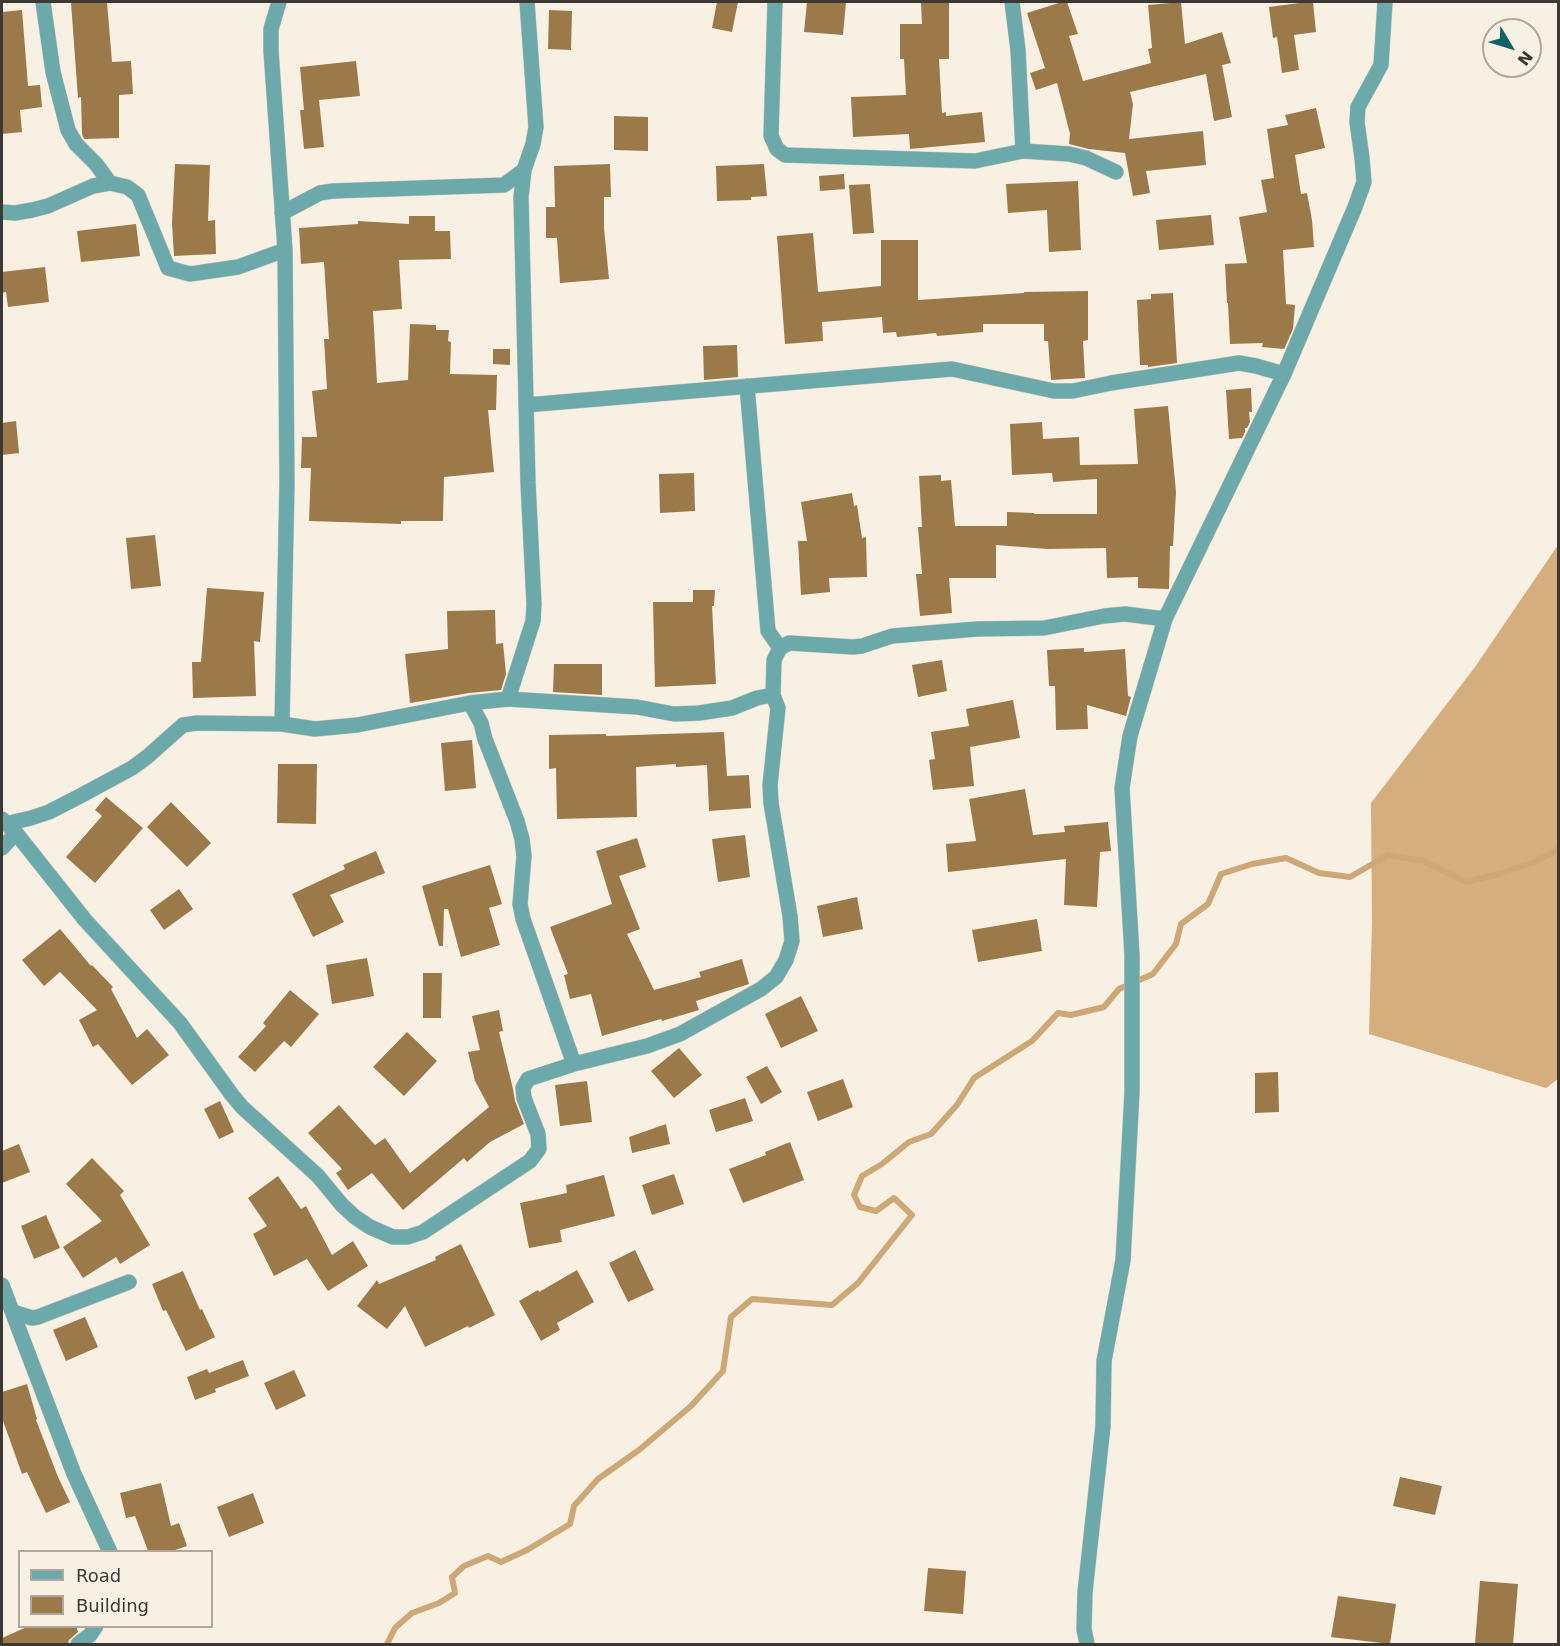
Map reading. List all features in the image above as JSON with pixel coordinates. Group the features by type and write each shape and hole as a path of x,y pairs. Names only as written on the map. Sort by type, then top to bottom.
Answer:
{"street":[{"path":"43,2 53,72 68,130 76,144 96,164 110,183"},
{"path":"279,2 271,29 271,51 285,250 287,483 282,724"},
{"path":"508,699 533,621 534,604 521,197 524,170 536,127 527,2"},
{"path":"775,2 771,136 777,149 785,154 975,160 1023,151 1068,154 1086,158 1116,172"},
{"path":"1012,2 1018,50 1023,151"},
{"path":"1087,1644 1084,1629 1085,1592 1102,1444 1104,1361 1123,1260 1132,1092 1132,955 1122,788 1130,736 1165,618 1284,374 1364,182 1357,122 1358,107 1381,65 1385,2"},
{"path":"282,213 320,193 504,184 524,170"},
{"path":"2,212 15,213 48,206 93,186 110,183 127,187 138,195 168,268 190,274 238,267 285,250"},
{"path":"504,184 521,197"},
{"path":"526,405 952,369 1054,391 1073,391 1239,363 1284,374"},
{"path":"747,386 768,630 780,648"},
{"path":"8,825 85,920 180,1023 222,1084 242,1107 318,1176 355,1217 370,1227 393,1237 408,1238 423,1232 530,1161 539,1149 538,1134 524,1098 523,1088 528,1079 574,1064 647,1046 680,1034 761,989 776,977 786,960 792,941 770,785 778,718 778,708 773,695 774,660 780,648 789,643 852,647 892,636 977,629 1044,628 1104,616 1165,618"},
{"path":"8,825 49,812 132,768 183,725 197,723 282,724 315,729 357,725 470,703 508,699 637,707 674,714 699,713 732,708 773,695"},
{"path":"470,703 481,723 484,739 522,838 524,856 520,904 523,920 574,1064"},
{"path":"2,848 8,825"},
{"path":"14,1312 32,1318 38,1317 129,1282"},
{"path":"2,1285 75,1474 110,1550"},
{"path":"78,1644 90,1635 95,1628"}],"shaded area":[{"path":"1558,545 1558,1079 1546,1088 1369,1034 1372,922 1371,803 1475,667"}],"building":[{"path":"71,2 107,2 112,62 131,61 133,94 119,95 119,138 84,139 82,134 81,97 78,98"},
{"path":"717,2 738,2 732,32 712,28"},
{"path":"807,2 846,2 843,35 804,32"},
{"path":"921,2 949,2 949,59 939,59 942,113 946,112 946,116 982,112 985,142 910,149 909,134 853,137 851,97 906,95 904,59 900,59 900,24 922,24"},
{"path":"1067,2 1078,34 1069,36 1083,81 1151,63 1148,49 1152,48 1148,5 1181,2 1185,44 1222,32 1231,63 1222,65 1232,117 1214,121 1206,74 1130,92 1133,104 1129,139 1203,131 1206,165 1146,171 1150,193 1133,196 1125,153 1069,144 1070,134 1057,83 1036,90 1030,73 1045,68 1027,13"},
{"path":"1313,2 1316,32 1294,35 1299,70 1282,73 1277,37 1273,38 1269,7"},
{"path":"22,10 28,86 40,85 42,107 20,110 22,132 2,134 2,12"},
{"path":"549,10 572,11 571,50 548,49"},
{"path":"356,61 360,96 319,100 324,147 304,149 300,110 304,110 300,67"},
{"path":"1316,108 1325,148 1295,155 1301,194 1307,193 1314,247 1283,250 1286,304 1295,305 1293,329 1284,349 1262,347 1263,343 1230,344 1225,264 1247,263 1239,217 1267,212 1261,180 1274,178 1267,129 1288,125 1285,115"},
{"path":"614,116 648,117 648,151 614,150"},
{"path":"175,164 210,165 208,221 215,220 216,254 174,256 172,223"},
{"path":"610,164 611,197 604,197 604,228 609,279 560,283 557,238 546,238 546,207 555,207 554,166"},
{"path":"764,164 767,196 751,197 751,200 717,201 716,166"},
{"path":"844,174 845,189 820,191 819,176"},
{"path":"1078,181 1081,250 1049,252 1047,210 1008,213 1006,184"},
{"path":"870,184 874,233 853,234 849,185"},
{"path":"1211,215 1214,245 1159,250 1156,220"},
{"path":"409,216 435,216 435,231 450,231 451,259 399,260 402,309 373,311 377,383 408,380 410,324 436,325 436,330 449,330 450,374 497,375 496,410 488,410 494,472 444,477 443,521 401,521 401,524 309,521 311,468 301,468 302,437 317,437 312,391 327,389 324,339 329,339 324,262 301,264 299,228 358,224 358,221 409,224"},
{"path":"136,224 140,256 81,262 77,231"},
{"path":"813,233 819,292 881,286 881,240 918,240 918,300 1024,292 1088,291 1088,340 1083,341 1085,378 1051,380 1048,341 1044,341 1044,324 983,324 983,332 897,337 896,332 883,333 882,317 822,322 823,341 785,344 777,236"},
{"path":"45,267 49,302 8,307 6,292 2,293 2,272"},
{"path":"1173,293 1177,363 1148,367 1148,365 1140,365 1137,300 1151,299 1151,294"},
{"path":"737,345 738,377 704,380 703,346"},
{"path":"493,349 510,349 510,365 493,364"},
{"path":"1251,388 1250,422 1242,438 1229,439 1226,390"},
{"path":"1168,406 1176,492 1173,546 1170,546 1169,589 1138,588 1138,577 1107,578 1106,548 1048,549 996,545 996,578 949,578 952,613 920,616 916,574 922,574 918,527 922,527 919,476 941,475 941,481 951,480 955,526 1007,526 1007,512 1097,514 1097,479 1053,482 1052,473 1012,475 1010,424 1042,422 1043,439 1079,437 1080,465 1138,464 1134,409"},
{"path":"16,421 19,453 2,455 2,423"},
{"path":"694,473 695,511 660,513 659,474"},
{"path":"852,493 854,506 857,505 862,538 866,537 867,577 829,578 830,592 801,595 798,541 807,541 801,502"},
{"path":"155,535 161,586 131,589 126,538"},
{"path":"207,588 264,592 260,642 254,641 256,696 193,698 192,662 201,662"},
{"path":"693,590 715,590 714,606 712,606 716,684 655,687 653,602 693,602"},
{"path":"495,610 496,644 503,643 506,674 501,690 410,703 405,654 448,649 447,611"},
{"path":"1084,648 1084,652 1125,649 1128,696 1131,697 1126,716 1087,705 1088,729 1056,730 1055,686 1049,686 1047,650"},
{"path":"942,660 947,691 918,697 912,665"},
{"path":"554,664 602,664 602,695 553,692"},
{"path":"1013,700 1020,738 970,747 974,786 933,790 929,760 935,759 931,732 969,726 966,709"},
{"path":"724,732 727,776 749,775 751,808 709,811 707,765 676,767 676,764 636,767 637,817 557,819 556,768 549,769 549,735 606,734 606,736"},
{"path":"472,740 476,788 445,791 441,743"},
{"path":"278,764 317,764 316,824 277,823"},
{"path":"1025,789 1033,835 1065,832 1064,826 1108,822 1111,851 1100,852 1097,907 1064,905 1066,859 948,872 946,844 976,841 969,799"},
{"path":"106,797 143,828 95,883 66,857 102,816 95,810"},
{"path":"171,802 211,843 187,867 147,827"},
{"path":"745,835 750,877 718,882 712,839"},
{"path":"637,838 646,867 619,876 640,929 627,934 654,990 701,977 699,972 742,959 749,984 696,1001 699,1010 602,1036 591,994 570,999 564,975 568,974 550,927 612,904 596,851"},
{"path":"376,851 385,873 330,895 344,922 313,937 292,894 345,869 343,865"},
{"path":"490,865 502,904 489,908 500,945 461,957 448,909 444,909 443,946 439,946 422,886"},
{"path":"179,889 193,909 164,930 150,910"},
{"path":"857,897 863,929 823,937 817,906"},
{"path":"1037,919 1042,951 978,962 972,930"},
{"path":"60,929 91,966 113,987 111,989 137,1038 147,1029 169,1055 132,1085 98,1044 93,1047 79,1020 97,1010 60,972 44,986 22,960"},
{"path":"367,958 374,996 332,1004 326,965"},
{"path":"423,973 442,973 441,1018 423,1018"},
{"path":"290,990 319,1014 291,1047 284,1041 255,1072 238,1057 266,1026 263,1023"},
{"path":"801,996 818,1031 781,1048 765,1014"},
{"path":"499,1010 503,1031 499,1032 515,1101 524,1124 490,1142 467,1162 464,1158 403,1210 372,1173 348,1190 336,1173 342,1169 308,1133 339,1105 375,1145 385,1138 410,1173 489,1107 475,1081 468,1052 480,1050 472,1016"},
{"path":"407,1032 437,1061 404,1096 373,1067"},
{"path":"679,1048 702,1075 674,1098 651,1071"},
{"path":"767,1066 782,1092 761,1104 746,1077"},
{"path":"1278,1072 1279,1112 1255,1113 1255,1073"},
{"path":"843,1079 853,1107 818,1121 807,1092"},
{"path":"587,1081 592,1122 560,1126 555,1085"},
{"path":"745,1098 753,1121 716,1132 709,1110"},
{"path":"220,1101 234,1132 219,1139 204,1109"},
{"path":"666,1124 670,1144 632,1153 629,1137"},
{"path":"790,1142 804,1180 743,1203 729,1169 766,1155 765,1152"},
{"path":"19,1144 30,1172 2,1183 2,1151"},
{"path":"92,1158 124,1191 120,1195 150,1245 120,1264 116,1257 83,1278 63,1247 102,1221 66,1184"},
{"path":"674,1174 684,1204 652,1215 642,1185"},
{"path":"604,1175 615,1216 560,1230 562,1242 529,1248 520,1203 567,1193 566,1185"},
{"path":"278,1176 301,1209 306,1206 332,1255 353,1241 368,1266 328,1291 307,1259 274,1276 253,1234 267,1226 248,1198"},
{"path":"46,1215 60,1248 34,1259 21,1226"},
{"path":"461,1244 495,1315 425,1347 405,1306 387,1329 357,1306 377,1280 379,1284 436,1260 435,1257"},
{"path":"635,1250 654,1290 628,1302 609,1263"},
{"path":"577,1270 594,1302 557,1323 560,1330 541,1341 519,1301"},
{"path":"183,1271 215,1337 186,1351 166,1310 163,1311 152,1284"},
{"path":"85,1317 98,1347 66,1361 53,1330"},
{"path":"243,1360 249,1376 215,1389 216,1392 195,1400 187,1377 207,1369 209,1373"},
{"path":"294,1370 306,1396 276,1410 264,1383"},
{"path":"27,1384 36,1420 70,1502 46,1513 27,1472 22,1474 2,1418 2,1392"},
{"path":"1400,1477 1442,1486 1435,1515 1393,1506"},
{"path":"161,1483 171,1526 179,1523 187,1546 175,1550 148,1550 135,1516 126,1518 120,1493"},
{"path":"253,1493 264,1523 229,1537 217,1507"},
{"path":"928,1568 966,1571 963,1614 924,1611"},
{"path":"1480,1581 1518,1584 1513,1644 1475,1644"},
{"path":"1338,1596 1396,1604 1390,1644 1331,1637"},
{"path":"24,1628 77,1628 78,1632 68,1644 2,1644 2,1638"}],"waterway":[{"path":"387,1644 395,1628 412,1613 439,1603 455,1593 452,1577 464,1566 488,1556 501,1562 527,1550 570,1524 574,1506 598,1479 639,1450 691,1406 723,1371 731,1317 752,1299 832,1305 858,1283 912,1215 894,1198 876,1211 860,1207 854,1195 862,1176 882,1164 909,1142 931,1134 957,1105 974,1078 1032,1041 1058,1013 1071,1015 1104,1007 1119,989 1153,974 1176,944 1181,924 1208,904 1221,874 1252,864 1286,858 1319,873 1350,877 1388,855 1423,861 1466,882 1537,861 1558,849"}]}
